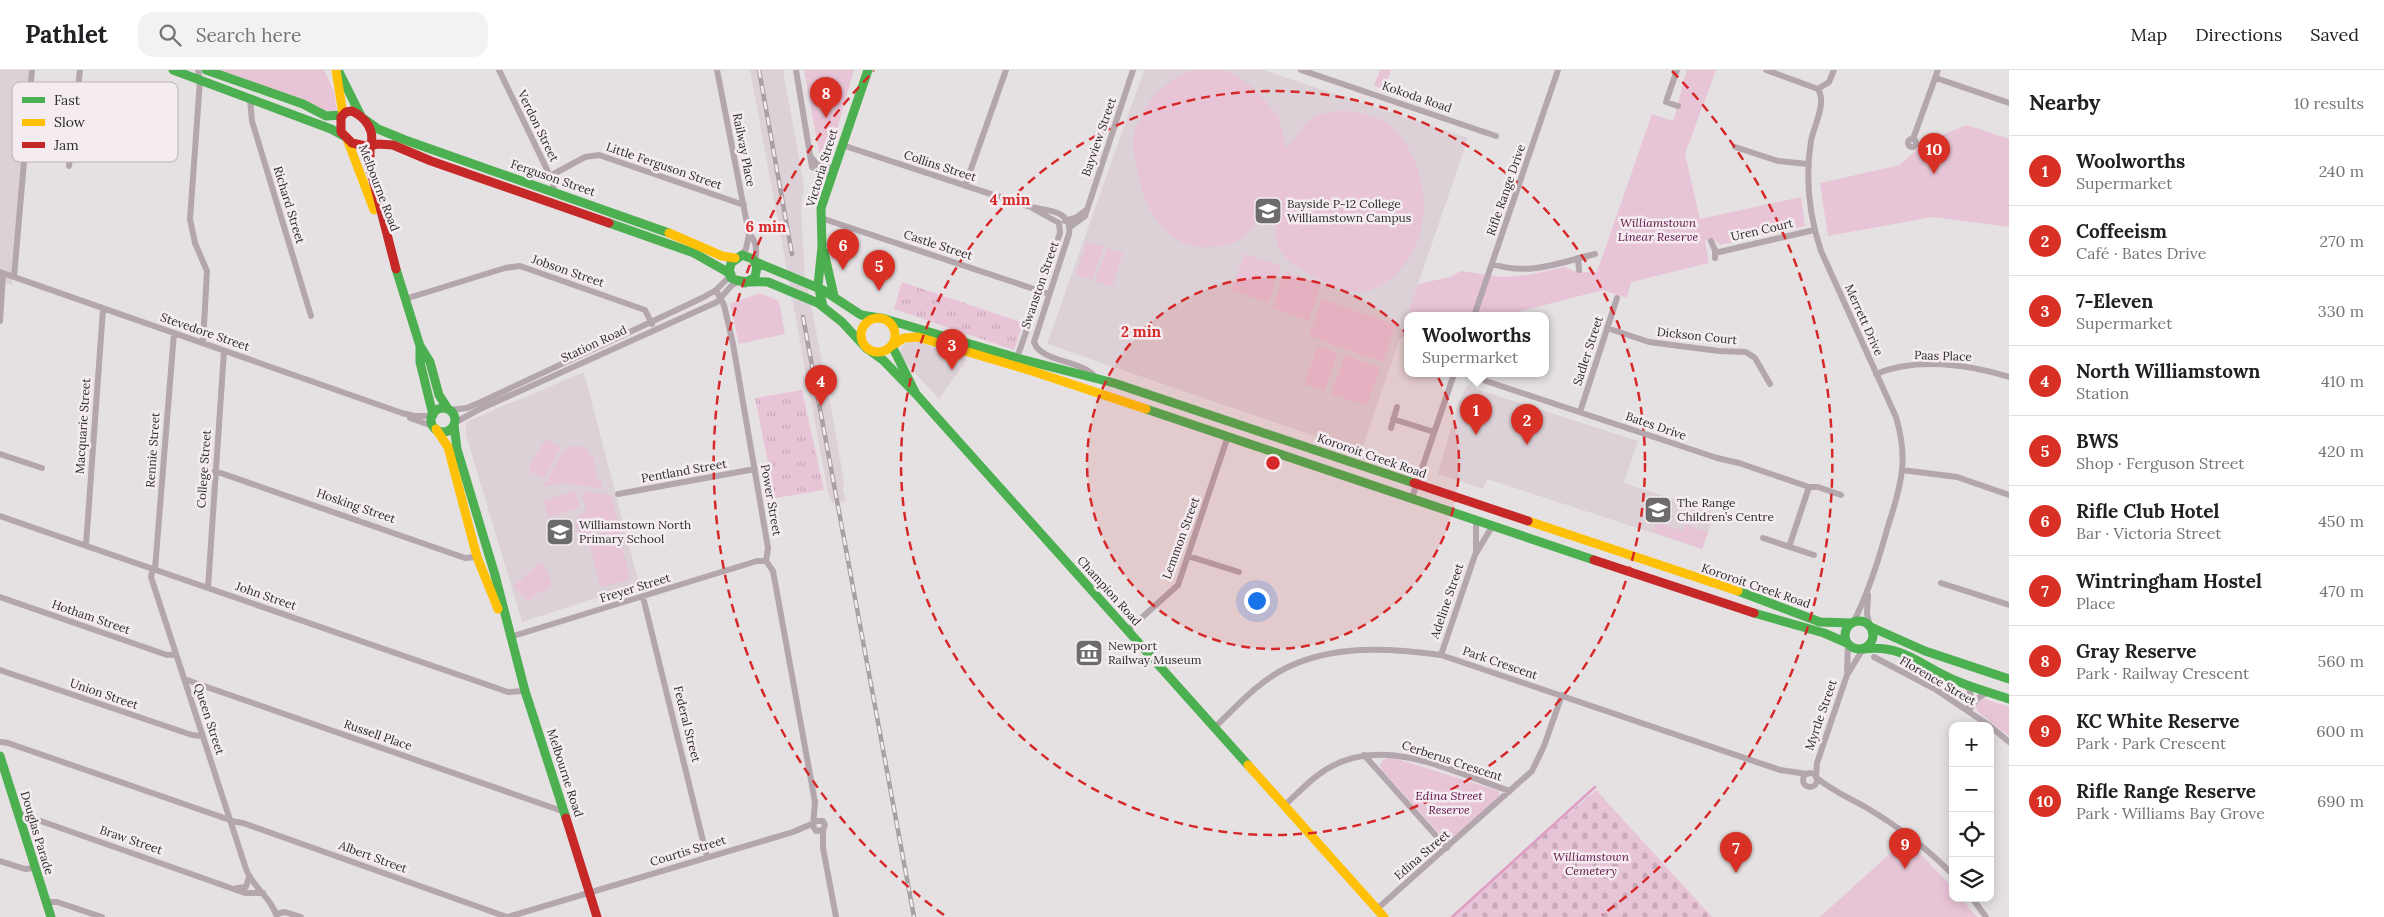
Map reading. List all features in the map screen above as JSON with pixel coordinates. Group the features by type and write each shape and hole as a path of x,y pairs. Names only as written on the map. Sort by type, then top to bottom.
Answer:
{"main road":[{"path":"172,70 332,129 357,145 370,146 371,131 337,70"},
{"path":"206,70 303,104 326,116 351,111 363,118"},
{"path":"337,70 343,114 340,126 345,138"},
{"name":"Victoria Street","path":"834,296 822,246 820,218 822,206 868,70"},
{"name":"Ferguson Street","path":"363,118 378,128 406,140 690,240 719,255 739,257"},
{"name":"Melbourne Road","path":"345,138 389,246"},
{"name":"Ferguson Street","path":"370,146 382,143 394,146 431,161 694,253 731,274"},
{"name":"Melbourne Road","path":"370,146 370,168 389,246 420,346 430,362 439,395 449,410"},
{"path":"550,203 554,192"},
{"name":"Victoria Street","path":"822,246 818,288 822,306"},
{"path":"749,256 756,262 818,288 834,296 858,314 889,321 894,327 896,338 892,345 882,352 868,349 842,322 822,306 803,295 769,282 742,283 731,274 730,265 739,257 749,256"},
{"path":"742,283 753,279 756,275 756,262"},
{"path":"868,349 861,339 862,328 869,320 881,318"},
{"name":"Kororoit Creek Road","path":"881,318 1017,358 1099,379 1762,599 1820,622 1852,623"},
{"name":"Kororoit Creek Road","path":"892,345 904,338 918,337 1102,394 1778,621 1824,633 1848,644"},
{"name":"Champion Road","path":"892,345 896,361 914,386 916,394"},
{"name":"Melbourne Road","path":"420,346 420,362 432,416"},
{"name":"Champion Road","path":"868,349 883,358 904,385 916,394 1384,917"},
{"path":"1099,379 1102,394"},
{"path":"440,408 449,410 454,415 454,424 446,431 435,428 432,416 440,408"},
{"name":"Melbourne Road","path":"454,424 457,449 489,552 525,691 597,917"},
{"name":"Melbourne Road","path":"435,428 449,451 477,557 510,637"},
{"path":"1487,508 1495,526"},
{"path":"477,557 489,552"},
{"path":"2009,679 1925,651 1863,622 1852,623 1845,632 1848,644 1856,649 1881,646 1895,649 1947,677 2009,699"},
{"path":"1864,649 1870,645 1874,638 1870,626"},
{"name":"Douglas Parade","path":"0,756 4,782 18,813 50,917"}],"street":[{"path":"198,70 200,80 190,219 195,243 207,270 203,343"},
{"name":"Verdon Street","path":"499,70 550,176 554,192"},
{"name":"Railway Place","path":"717,70 749,234 746,250 739,257"},
{"path":"796,70 814,170 833,173"},
{"path":"965,186 1006,70"},
{"name":"Bayview Street","path":"1070,227 1083,219 1133,70"},
{"name":"Kokoda Road","path":"1301,70 1496,136"},
{"name":"Rifle Range Drive","path":"1475,312 1558,70"},
{"path":"1677,70 1666,102 1678,106"},
{"path":"1766,70 1818,89 1829,82 1834,70"},
{"path":"1913,139 1926,97 1938,70"},
{"path":"1936,78 2009,103"},
{"name":"Merrett Drive","path":"1818,89 1822,100 1813,134 1808,164 1809,199 1814,230 1821,251 1896,417 1900,432 1902,470 1894,506 1871,582 1867,605 1870,626"},
{"name":"Richard Street","path":"250,99 252,121 311,316"},
{"name":"Collins Street","path":"842,145 1032,208 1058,212 1067,220"},
{"path":"1734,147 1778,161 1808,164"},
{"name":"Little Ferguson Street","path":"550,176 585,157 599,155 744,205"},
{"path":"14,277 24,162"},
{"path":"69,162 69,166"},
{"name":"Collins Street","path":"1032,208 1059,223"},
{"path":"1059,223 1085,211"},
{"name":"Castle Street","path":"820,218 1049,294"},
{"path":"1067,220 1070,227"},
{"name":"Swanston Street","path":"1017,358 1060,233 1059,223"},
{"name":"Swanston Street","path":"1070,227 1034,337 1036,349 1044,354 1084,368 1099,379"},
{"name":"Uren Court","path":"1711,241 1715,256 1814,230"},
{"name":"Railway Place","path":"749,234 753,237 756,248 756,262"},
{"path":"1492,264 1509,269 1525,270 1595,254"},
{"path":"1578,258 1579,270"},
{"name":"Jobson Street","path":"405,299 506,268 520,266 641,308 648,312 651,320"},
{"path":"0,321 2,273"},
{"name":"Stevedore Street","path":"2,273 402,413 414,416 432,416"},
{"name":"Station Road","path":"449,410 466,408 716,290 731,274"},
{"name":"Station Road","path":"454,424 478,410 721,299 731,286 742,283"},
{"name":"Power Street","path":"716,290 721,299 733,344 768,548 766,561 773,570 815,802 817,826 836,917"},
{"name":"Sadler Street","path":"1580,412 1617,298"},
{"name":"Macquarie Street","path":"86,545 103,309"},
{"path":"651,320 654,329"},
{"name":"Dickson Court","path":"1607,328 1650,342 1719,351 1746,352 1756,358 1770,384"},
{"name":"Rennie Street","path":"154,569 174,333"},
{"name":"College Street","path":"208,588 224,351"},
{"path":"580,354 584,362"},
{"name":"Paas Place","path":"1876,374 1900,367 1934,365 1973,368 2009,377"},
{"path":"1412,498 1453,377"},
{"name":"Bates Drive","path":"1474,377 1809,487 1818,487 1841,494"},
{"path":"1391,428 1397,408"},
{"name":"Stevedore Street","path":"402,413 435,428"},
{"path":"1393,419 1434,432"},
{"name":"Lemmon Street","path":"1128,630 1178,585 1228,436"},
{"path":"0,454 42,468"},
{"name":"Pentland Street","path":"618,494 755,469"},
{"path":"1902,470 1956,477 2009,494"},
{"name":"Hosking Street","path":"215,471 466,558 477,557"},
{"path":"1789,547 1809,487"},
{"name":"John Street","path":"0,516 508,692 525,691"},
{"name":"Adeline Street","path":"1441,655 1475,554 1476,520"},
{"name":"Adeline Street","path":"1475,554 1495,526"},
{"path":"1763,538 1814,555"},
{"path":"1188,556 1239,572"},
{"name":"Freyer Street","path":"510,637 752,562 766,561"},
{"name":"Queen Street","path":"154,569 151,577 249,877"},
{"name":"Merrett Drive","path":"1852,623 1871,582"},
{"path":"1941,583 2009,605"},
{"name":"Hotham Street","path":"0,597 167,655 176,654"},
{"name":"Federal Street","path":"643,597 707,857"},
{"name":"Myrtle Street","path":"1847,675 1848,644"},
{"name":"Park Crescent","path":"1214,728 1253,690 1284,669 1326,654 1364,648 1401,650 1441,655 1790,773 1807,774"},
{"name":"Myrtle Street","path":"1816,778 1817,763 1847,675 1864,649"},
{"name":"Florence Street","path":"1874,657 1929,686 1969,710 1985,722"},
{"name":"Union Street","path":"0,670 192,735 202,736"},
{"name":"Russell Place","path":"184,679 564,812"},
{"path":"1968,685 1971,696 1969,710"},
{"path":"1969,710 1978,698 1988,692"},
{"name":"Edina Street","path":"1377,909 1535,767 1562,695"},
{"name":"Florence Street","path":"1994,729 2009,742"},
{"name":"Albert Street","path":"0,742 8,743 243,823 507,917 590,894"},
{"name":"Cerberus Crescent","path":"1284,806 1318,775 1342,762 1364,756 1395,754 1412,758 1510,791"},
{"path":"1364,756 1447,848"},
{"name":"Myrtle Street","path":"1807,774 1817,763"},
{"name":"Park Crescent","path":"1790,773 1804,784"},
{"path":"1831,789 1804,784 1803,779 1807,774 1812,774 1831,789 1902,830 1949,871"},
{"path":"1812,786 1815,784 1816,778"},
{"name":"Braw Street","path":"18,813 248,893 263,893"},
{"name":"Courtis Street","path":"590,894 707,857 817,826"},
{"path":"0,860 25,869 35,868"},
{"path":"236,888 246,887 249,877"},
{"path":"249,877 272,904 277,915 285,912 301,917"},
{"path":"46,902 57,902 102,917"},
{"path":"1975,902 1986,917"}],"shaded area":[{"path":"0,70 29,70 28,82 12,82 12,162 22,162 12,285 0,281"},
{"path":"750,70 783,70 804,185 801,209 805,275 831,407 846,501 832,503 828,493"},
{"name":"Bayside P-12 College Williamstown Campus","path":"1144,70 1263,70 1468,138 1409,312 1404,312 1404,326 1361,452 1047,344"},
{"path":"914,340 967,360 939,399 903,360 900,351 904,345"},
{"name":"Williamstown North Primary School","path":"584,372 639,584 522,622 466,435 466,422"},
{"path":"1467,386 1638,441 1624,483 1715,513 1702,549 1487,479 1483,489 1438,474 1459,401"}],"green space":[{"path":"216,70 324,70 334,91 337,111 330,112"},
{"path":"804,70 854,70 829,157 820,157"},
{"path":"1192,70 1223,70 1237,76 1253,87 1278,116 1287,149 1307,122 1325,113 1346,111 1368,115 1383,121 1395,130 1408,147 1418,169 1424,205 1418,240 1410,257 1399,271 1382,285 1360,292 1335,286 1292,264 1284,256 1276,239 1273,197 1253,228 1244,237 1224,246 1194,246 1180,241 1167,232 1149,208 1143,193 1133,144 1139,120 1152,99 1170,82"},
{"path":"1380,70 1391,70 1384,89 1374,86"},
{"name":"Williamstown Linear Reserve","path":"1687,70 1716,70 1685,154 1700,219 1801,197 1805,226 1720,245 1714,239 1705,241 1709,263 1631,282 1627,298 1603,290 1517,312 1408,312 1418,284 1450,277 1461,271 1503,277 1528,275 1565,267 1576,272 1597,272 1652,114 1673,121"},
{"path":"1967,125 2009,139 2009,227 1933,217 1828,236 1820,183 1900,165 1925,142"},
{"path":"1087,242 1104,247 1092,280 1076,275"},
{"path":"1107,248 1123,253 1112,287 1095,281"},
{"path":"1245,254 1281,266 1268,303 1231,290"},
{"path":"1285,271 1321,284 1309,321 1272,308"},
{"path":"902,282 1023,323 1014,350 894,309"},
{"path":"760,293 779,301 785,334 739,344 730,304"},
{"path":"1322,299 1396,325 1383,362 1309,336"},
{"path":"1404,326 1404,336 1400,338"},
{"path":"1318,346 1338,353 1324,391 1304,384"},
{"path":"1345,355 1380,368 1367,406 1331,394"},
{"path":"802,390 824,490 775,498 755,398"},
{"path":"545,439 561,447 544,479 528,470"},
{"path":"570,446 587,447 588,454 591,454 594,458 596,475 599,477 596,478 602,483 601,489 567,483 543,487 563,451"},
{"path":"575,491 580,508 549,517 543,501"},
{"path":"585,491 611,495 619,525 579,535 575,522 586,509 582,496"},
{"path":"1656,522 1682,531 1685,524 1708,532 1702,549 1653,532"},
{"path":"618,529 630,580 600,587 588,536"},
{"path":"540,562 546,568 552,584 544,594 540,590 529,602 513,587"},
{"path":"1985,699 2009,707 2009,736 1994,724 1994,722 1991,722 1977,711 1976,705 1979,700"},
{"name":"Edina Street Reserve","path":"1391,757 1499,791 1499,797 1447,842 1382,770 1380,765 1383,760"},
{"name":"Williamstown Cemetery","path":"1596,790 1712,917 1453,917 1519,856"},
{"path":"1906,839 1949,884 1949,902 1964,902 1977,917 1820,917"}],"waterway":[{"path":"1452,917 1595,787"}],"railway":[{"path":"759,70 792,254"},
{"path":"803,317 914,917"}],"traffic: fast":[{"path":"173,70 331,129 344,136"},
{"path":"206,70 303,104 326,116 343,115"},
{"path":"338,70 361,116"},
{"path":"823,306 818,285 822,247 821,208 868,70"},
{"path":"364,119 378,129 405,140 669,233"},
{"path":"609,223 694,253 731,274"},
{"path":"824,252 834,296"},
{"path":"745,283 755,277 757,267 753,259 742,255 731,263 729,273 731,278 744,282 749,282 768,282 818,303 842,322 867,349"},
{"path":"756,262 823,290 861,315 880,318"},
{"path":"396,269 420,346 430,362 439,395 448,409"},
{"path":"882,318 1017,358 1114,383 1414,483"},
{"path":"892,346 916,394"},
{"path":"420,347 420,362 433,415"},
{"path":"869,350 883,360 916,394 1248,765"},
{"path":"443,408 451,412 455,420 451,428 443,432 435,428 431,420 435,412 443,408"},
{"path":"1146,409 1594,560"},
{"path":"454,425 457,449 495,575 525,691 566,818"},
{"path":"1738,591 1820,622 1851,623"},
{"path":"1754,613 1824,633 1847,643"},
{"path":"1859,621 1869,625 1873,635 1869,645 1859,649 1849,645 1845,635 1849,625 1859,621"},
{"path":"1871,627 1925,651 2009,679"},
{"path":"1864,649 1889,649 1899,652 1957,681 2009,699"},
{"path":"0,756 51,917"}],"traffic: slow":[{"path":"336,70 343,114"},
{"path":"347,139 374,210"},
{"path":"669,233 722,256 735,258"},
{"path":"878,318 885,319 890,323 894,328 895,335 894,342 890,347 885,351 878,352 871,351 866,347 862,342 861,335 862,328 866,323 871,319 878,318"},
{"path":"893,345 904,338 918,337 1032,371 1146,409"},
{"path":"436,429 448,447 477,557 498,609"},
{"path":"1528,521 1738,591"},
{"path":"1248,765 1384,917"}],"traffic: jam":[{"path":"352,111 362,117 371,130 372,141 370,147 352,143 341,132 341,117 346,112 352,111"},
{"path":"371,146 378,144 393,145 431,161 609,223"},
{"path":"370,147 370,168 396,269"},
{"path":"1414,483 1528,521"},
{"path":"1594,560 1754,613"},
{"path":"566,818 597,917"}],"place":[{"name":"Gray Reserve","path":"826,118"},
{"name":"Rifle Range Reserve","path":"1934,174"},
{"name":"Bayside P-12 College Williamstown Campus","path":"1268,211"},
{"name":"Rifle Club Hotel","path":"843,270"},
{"name":"BWS","path":"879,291"},
{"name":"7-Eleven","path":"952,370"},
{"name":"North Williamstown","path":"821,406"},
{"name":"Woolworths","path":"1476,435"},
{"name":"Coffeeism","path":"1527,445"},
{"name":"The Range Children’s Centre","path":"1658,510"},
{"name":"Williamstown North Primary School","path":"560,532"},
{"name":"Newport Railway Museum","path":"1089,653"},
{"name":"KC White Reserve","path":"1905,869"},
{"name":"Wintringham Hostel","path":"1736,873"}]}
